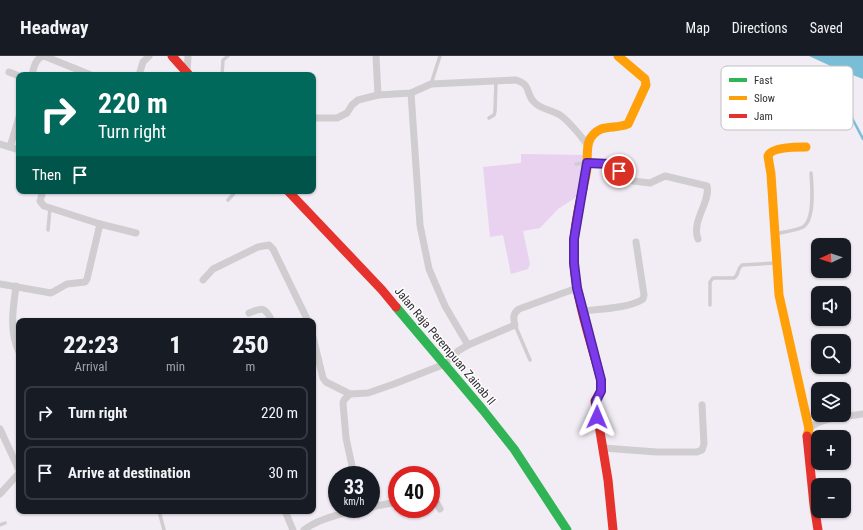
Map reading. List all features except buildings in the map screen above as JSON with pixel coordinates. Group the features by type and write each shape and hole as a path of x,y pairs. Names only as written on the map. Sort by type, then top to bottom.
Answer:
{"street":[{"path":"33,72 36,61 39,57 44,56 84,72"},
{"path":"140,72 144,62 149,56"},
{"path":"172,56 187,72"},
{"path":"188,56 188,72"},
{"path":"376,56 378,95"},
{"path":"613,530 608,480 597,417 596,401 601,391 601,380 577,288 574,263 574,239 587,163 587,144 599,130 628,124 646,85 646,79 618,56"},
{"path":"9,72 16,75"},
{"path":"316,118 337,118 347,113 352,105 358,100 378,95 411,93 431,84 516,80 523,82 528,88 534,102 559,114 587,144"},
{"path":"411,93 420,225 429,269 445,306 468,345"},
{"path":"10,147 16,127"},
{"path":"0,144 16,149"},
{"path":"806,147 791,147 769,153 779,295 809,429 807,436 818,530"},
{"path":"587,163 610,164 624,176 633,181 650,183 665,176 706,186 707,194 698,220 696,235 698,239"},
{"path":"42,194 40,199 41,204 44,206 100,224 136,233"},
{"name":"Jalan Raja Perempuan Zainab II","path":"291,194 382,290 483,410 514,449 567,530"},
{"path":"0,284 51,293 67,284 85,282 100,224"},
{"path":"584,311 638,303 643,299 644,295 636,242"},
{"path":"203,280 213,269 258,247 269,245 273,249 307,318"},
{"path":"16,286 12,327 16,346"},
{"path":"316,350 323,378 326,382 350,394 368,393 443,364 458,351 468,345 515,326 514,314 519,309 577,288"},
{"path":"249,313 259,308 264,309 267,311 270,318"},
{"path":"350,394 343,403 346,438 352,466"},
{"path":"603,448 657,452 696,452 702,450 704,444 702,405"},
{"path":"809,429 815,423 863,414"},
{"path":"0,429 16,465"},
{"path":"0,494 16,475"},
{"path":"286,514 293,530"},
{"path":"304,530 331,518"}],"lane":[{"path":"222,72 223,60 228,56"},
{"path":"431,84 440,56"},
{"path":"489,118 494,115 495,111 496,81"},
{"path":"576,164 587,163"},
{"path":"774,234 797,229 807,224 810,217 811,173"},
{"path":"228,200 233,194"},
{"path":"48,230 50,208"},
{"path":"710,305 710,282 713,278 734,278 737,274 738,268 742,265 776,263"},
{"path":"515,326 530,360"},
{"path":"160,514 164,530"},
{"path":"0,525 5,523"}],"shaded area":[{"path":"521,154 585,155 578,196 558,209 540,228 523,231 530,264 528,269 511,274 503,235 490,237 483,167 521,163"}],"water":[{"path":"809,56 863,56 863,79 853,75 853,66 831,66"}],"waterway":[{"path":"853,120 863,139"}],"traffic: fast":[{"path":"396,307 514,449 567,530"}],"traffic: slow":[{"path":"583,188 587,170 587,150 592,136 601,129 628,124 646,85 645,79 618,56"},
{"path":"806,147 779,149 770,153 768,156 771,174 779,295 809,429 807,436"}],"traffic: jam":[{"path":"172,56 186,72"},
{"path":"583,188 576,226 574,264 581,308 601,380 601,391 595,401 608,480 613,530"},
{"path":"291,194 382,290 396,307"},
{"path":"807,436 818,530"}],"route":[{"path":"597,417 596,401 601,391 601,380 577,288 574,263 574,239 587,163 610,164 619,171"}]}
